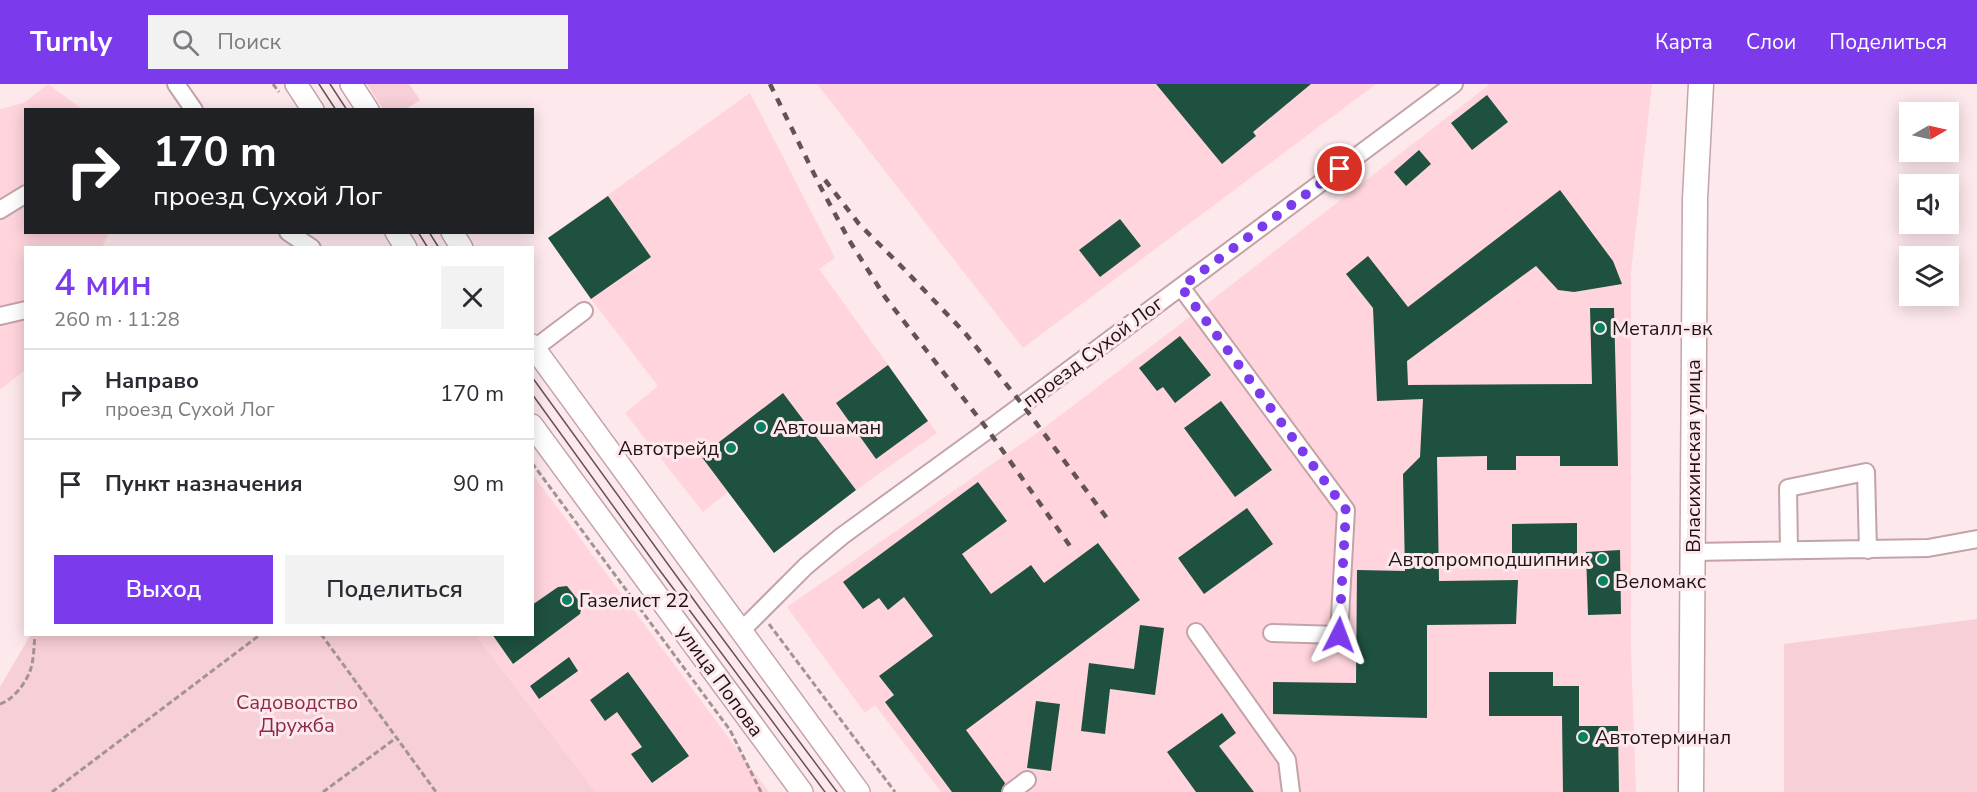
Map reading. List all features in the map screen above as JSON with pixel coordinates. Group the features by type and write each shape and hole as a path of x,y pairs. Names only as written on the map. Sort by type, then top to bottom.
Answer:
{"highway":[{"name":"Власихинская улица","path":"1691,792 1695,200 1701,84"}],"main road":[{"path":"296,84 312,108"},
{"path":"351,84 367,108"},
{"path":"534,346 859,792"},
{"name":"улица Попова","path":"534,427 802,792"}],"street":[{"path":"176,84 193,108"},
{"name":"проезд Сухой Лог","path":"741,631 806,566 842,536 1454,84"},
{"path":"0,210 24,195"},
{"path":"291,234 309,246"},
{"path":"1181,287 1346,510 1339,635 1272,633"},
{"path":"0,316 24,310"},
{"path":"534,346 584,311"},
{"path":"1789,549 1788,488 1866,472 1868,550"},
{"path":"1693,552 1928,548 1977,539"},
{"path":"1196,632 1287,760 1292,792"},
{"path":"1011,792 1027,780"}],"path":[{"path":"534,466 730,730 761,792"},
{"path":"760,612 895,792"},
{"path":"0,704 8,702 31,669 35,636"},
{"path":"52,792 258,636"},
{"path":"322,636 436,792"},
{"path":"323,792 396,738"}],"shaded area":[{"path":"48,84 81,108 24,108 24,234 108,234 102,246 24,246 24,371 0,390 0,109 24,103"},
{"path":"817,84 1376,84 1023,348"},
{"path":"1490,84 1652,84 1631,272 1631,652 1636,792 941,792 875,705 865,713 787,607 1041,430"},
{"path":"750,93 835,258 819,269 937,433 856,490 774,553 728,492 703,512 625,413 658,386 591,299 548,238"},
{"path":"534,476 769,792 595,792 477,636 534,636"}],"green space":[{"path":"367,84 409,84 420,100 408,108 382,108"},
{"path":"1977,619 1977,792 1784,792 1784,644"},
{"name":"Садоводство Дружба","path":"30,636 477,636 595,792 0,792 0,687"}],"building":[{"path":"1156,84 1311,84 1253,132 1256,136 1222,164"},
{"path":"1487,95 1508,122 1472,150 1451,123"},
{"path":"1419,150 1431,164 1406,186 1394,172"},
{"path":"1560,190 1613,261 1622,284 1574,292 1558,290 1536,266 1407,361 1408,385 1592,384 1590,308 1614,308 1618,466 1560,466 1560,456 1516,456 1516,470 1487,470 1487,456 1437,457 1439,581 1518,580 1516,624 1427,625 1427,718 1273,714 1273,682 1356,683 1357,570 1405,571 1403,474 1420,457 1423,399 1377,401 1373,308 1346,274 1368,256 1408,307"},
{"path":"608,196 651,257 591,299 548,238"},
{"path":"1120,219 1141,246 1100,277 1079,250"},
{"path":"1180,336 1211,375 1175,403 1163,387 1157,391 1139,368"},
{"path":"888,365 928,421 876,459 836,403"},
{"path":"783,393 856,490 774,553 701,456"},
{"path":"1221,401 1272,470 1235,497 1184,428"},
{"path":"978,482 1007,521 962,554 991,594 1031,565 1044,583 1098,543 1140,600 966,730 1005,783 1001,792 952,792 885,702 894,695 879,676 933,636 904,597 888,610 879,598 863,609 843,582"},
{"path":"1247,508 1273,544 1204,594 1178,558"},
{"path":"1577,523 1577,559 1512,559 1512,524"},
{"path":"1620,550 1621,614 1588,615 1586,552"},
{"path":"567,586 582,605 580,614 513,664 493,636 534,636 534,604 558,587"},
{"path":"1140,625 1164,628 1155,695 1110,689 1105,734 1081,731 1089,663 1134,669"},
{"path":"569,657 578,671 539,699 530,686"},
{"path":"628,672 689,756 652,783 631,754 642,747 617,712 605,721 590,700"},
{"path":"1489,672 1553,672 1553,686 1579,686 1579,726 1618,726 1619,792 1563,792 1562,716 1489,716"},
{"path":"1036,701 1060,704 1051,771 1027,768"},
{"path":"1222,713 1236,733 1219,746 1254,792 1196,792 1167,752"}],"tram line":[{"path":"319,84 335,108"},
{"path":"330,84 346,108"},
{"path":"419,234 427,246"},
{"path":"430,234 438,246"},
{"path":"534,380 837,792"},
{"path":"534,397 825,792"}],"railway":[{"path":"770,84 849,240 885,297 988,430 1070,546"},
{"path":"825,180 859,224 965,333 1022,404 1109,521"}],"place":[{"name":"Металл-вк","path":"1600,328"},
{"name":"Автошаман","path":"761,427"},
{"name":"Автотрейд","path":"731,448"},
{"name":"Автопромподшипник","path":"1602,559"},
{"name":"Веломакс","path":"1603,581"},
{"name":"Газелист 22","path":"567,600"},
{"name":"Автотерминал","path":"1583,737"}],"route":[{"path":"1339,635 1346,510 1181,287 1340,169"}]}
